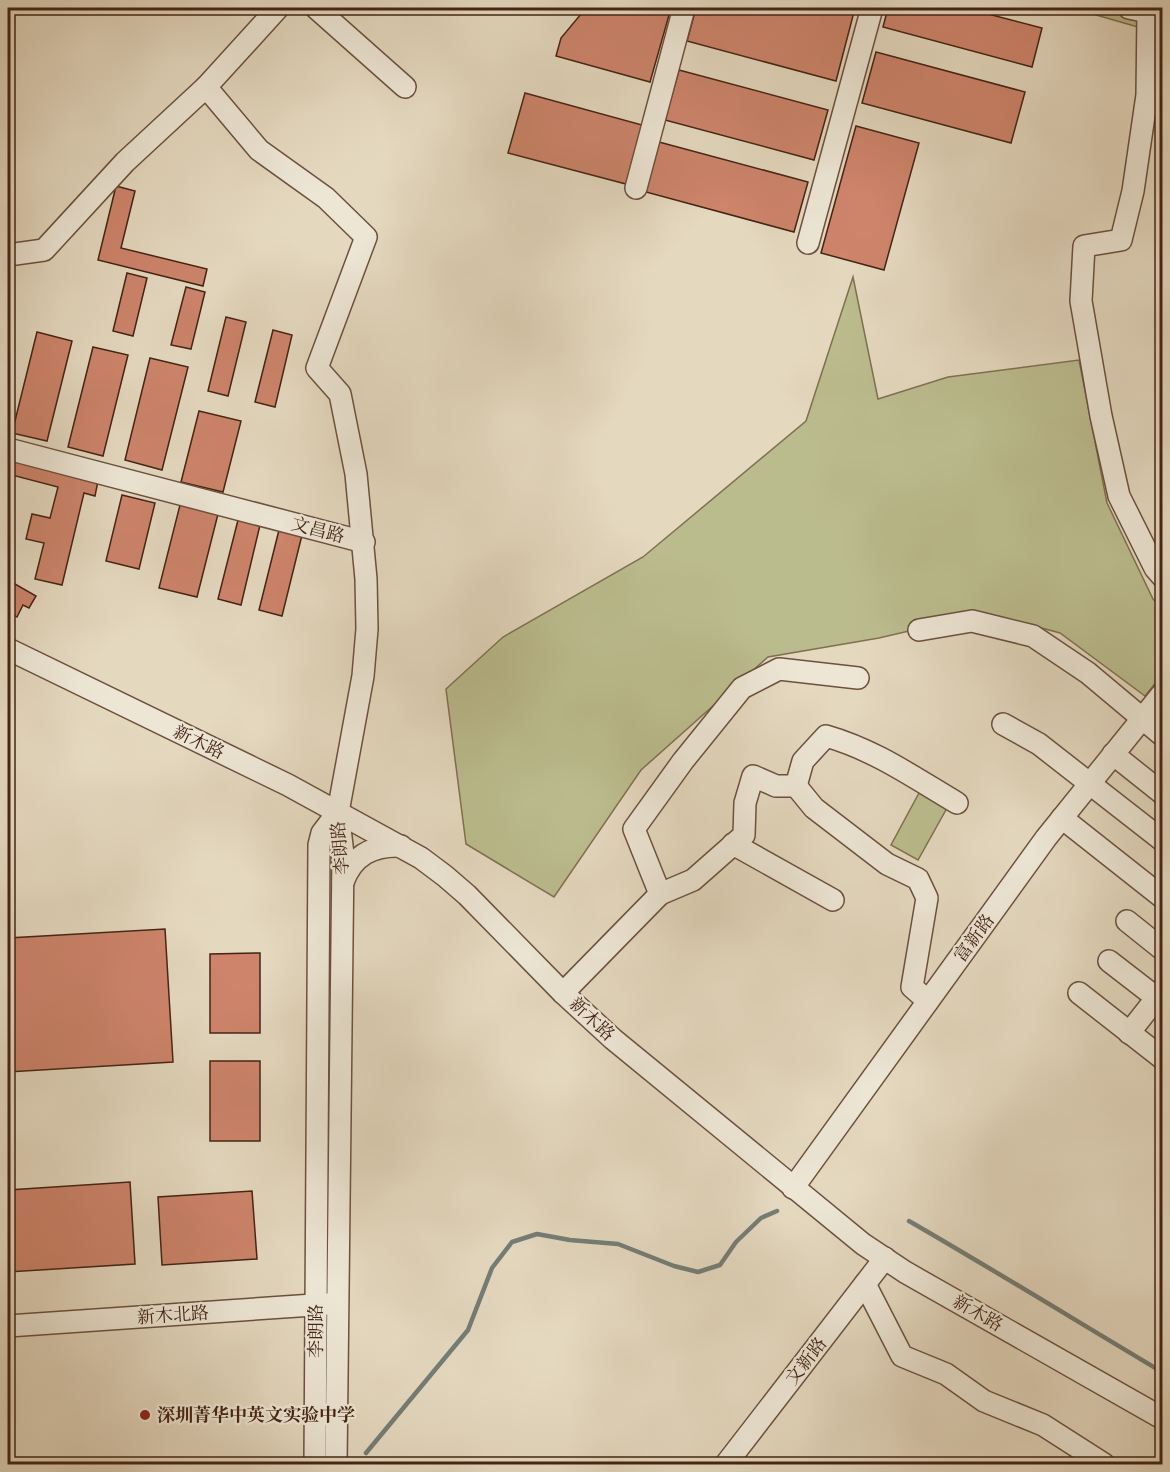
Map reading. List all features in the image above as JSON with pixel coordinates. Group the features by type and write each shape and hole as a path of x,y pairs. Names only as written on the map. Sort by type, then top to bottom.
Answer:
{"street":[{"path":"8,255 44,250 125,162 206,87 278,8"},
{"path":"316,8 405,87"},
{"path":"636,188 684,8"},
{"path":"808,243 872,8"},
{"path":"1146,11 1147,95 1133,191 1121,240 1084,246 1081,301 1101,416 1119,496 1155,568 1162,576"},
{"path":"206,87 259,150 326,198 366,237 317,368 340,394 356,474 364,542"},
{"name":"文昌路","path":"8,449 364,542 367,629 363,676 338,812"},
{"path":"920,630 972,621 1033,636 1088,673 1162,735"},
{"name":"新木路","path":"8,649 288,785 401,846 446,876 467,895 563,993 613,1039 845,1231 905,1272 1162,1418"},
{"path":"660,894 634,829 683,760 742,688 779,669 858,678"},
{"name":"富新路","path":"793,1188 1062,818 1162,694"},
{"path":"1003,724 1039,744 1162,840"},
{"path":"796,786 803,761 826,736 852,743 895,764 957,803"},
{"path":"1113,754 1162,793"},
{"path":"563,993 660,894 693,880 744,835 745,803 753,776 776,786 796,786"},
{"path":"796,786 813,808 887,864 918,879 927,898 912,987 928,1001"},
{"name":"李朗路","path":"336,1464 343,840 338,812"},
{"name":"李朗路","path":"315,1464 319,845 322,833 338,812"},
{"path":"1062,818 1162,897"},
{"path":"733,844 833,900"},
{"path":"342,883 347,871 363,854 385,846 401,846"},
{"path":"1127,921 1162,949"},
{"path":"1109,961 1161,997 1129,1033"},
{"path":"1079,993 1162,1058"},
{"name":"文新路","path":"726,1464 885,1258"},
{"path":"866,1284 902,1356 946,1374 984,1401 1043,1425 1104,1464"},
{"name":"新木北路","path":"8,1326 338,1311"},
{"name":"新木北路","path":"8,1339 316,1312"}],"green space":[{"path":"1072,8 1162,8 1162,34"},
{"path":"853,277 878,399 948,377 1079,360 1107,503 1153,599 1162,609 1162,675 1145,696 1060,633 986,613 879,638 768,657 641,770 554,897 466,844 446,689 503,637 643,557 806,421"},
{"path":"919,793 947,808 918,860 891,845"}],"building":[{"path":"586,8 671,8 650,82 556,56 561,38"},
{"path":"696,8 855,8 836,81 687,41"},
{"path":"888,8 965,8 1042,28 1032,67 883,27"},
{"path":"876,52 1025,92 1011,143 862,103"},
{"path":"679,70 828,110 814,160 665,120"},
{"path":"525,93 642,125 626,184 508,153"},
{"path":"856,126 919,143 884,270 821,253"},
{"path":"659,142 808,182 794,232 646,192"},
{"path":"116,186 135,191 121,248 207,269 203,286 98,260"},
{"path":"127,273 147,278 133,336 113,331"},
{"path":"186,287 205,292 191,349 171,345"},
{"path":"226,317 246,322 228,396 208,391"},
{"path":"273,330 292,335 275,407 255,402"},
{"path":"37,332 72,341 47,441 12,433"},
{"path":"93,347 128,355 103,456 68,447"},
{"path":"150,358 188,367 162,470 125,460"},
{"path":"199,411 241,421 223,492 181,482"},
{"path":"8,459 98,481 95,496 84,493 62,585 35,579 44,543 26,539 32,514 50,518 58,487 8,474"},
{"path":"122,495 155,503 139,569 106,561"},
{"path":"180,505 218,514 197,597 159,588"},
{"path":"238,520 260,525 241,605 218,599"},
{"path":"279,530 302,535 282,616 259,610"},
{"path":"8,580 36,596 29,608 23,605 17,617 8,611"},
{"path":"165,929 173,1062 8,1072 8,938"},
{"path":"260,953 260,1033 210,1033 210,954"},
{"path":"210,1061 260,1061 260,1141 210,1141"},
{"path":"130,1182 135,1264 8,1272 8,1190"},
{"path":"252,1191 257,1259 162,1265 158,1197"}],"waterway":[{"path":"366,1453 468,1330 492,1268 512,1242 537,1234 570,1240 618,1244 674,1266 698,1272 720,1265 736,1242 761,1218 777,1211"},
{"path":"909,1221 1162,1372"}],"place":[{"name":"深圳菁华中英文实验中学","path":"145,1415"}]}
